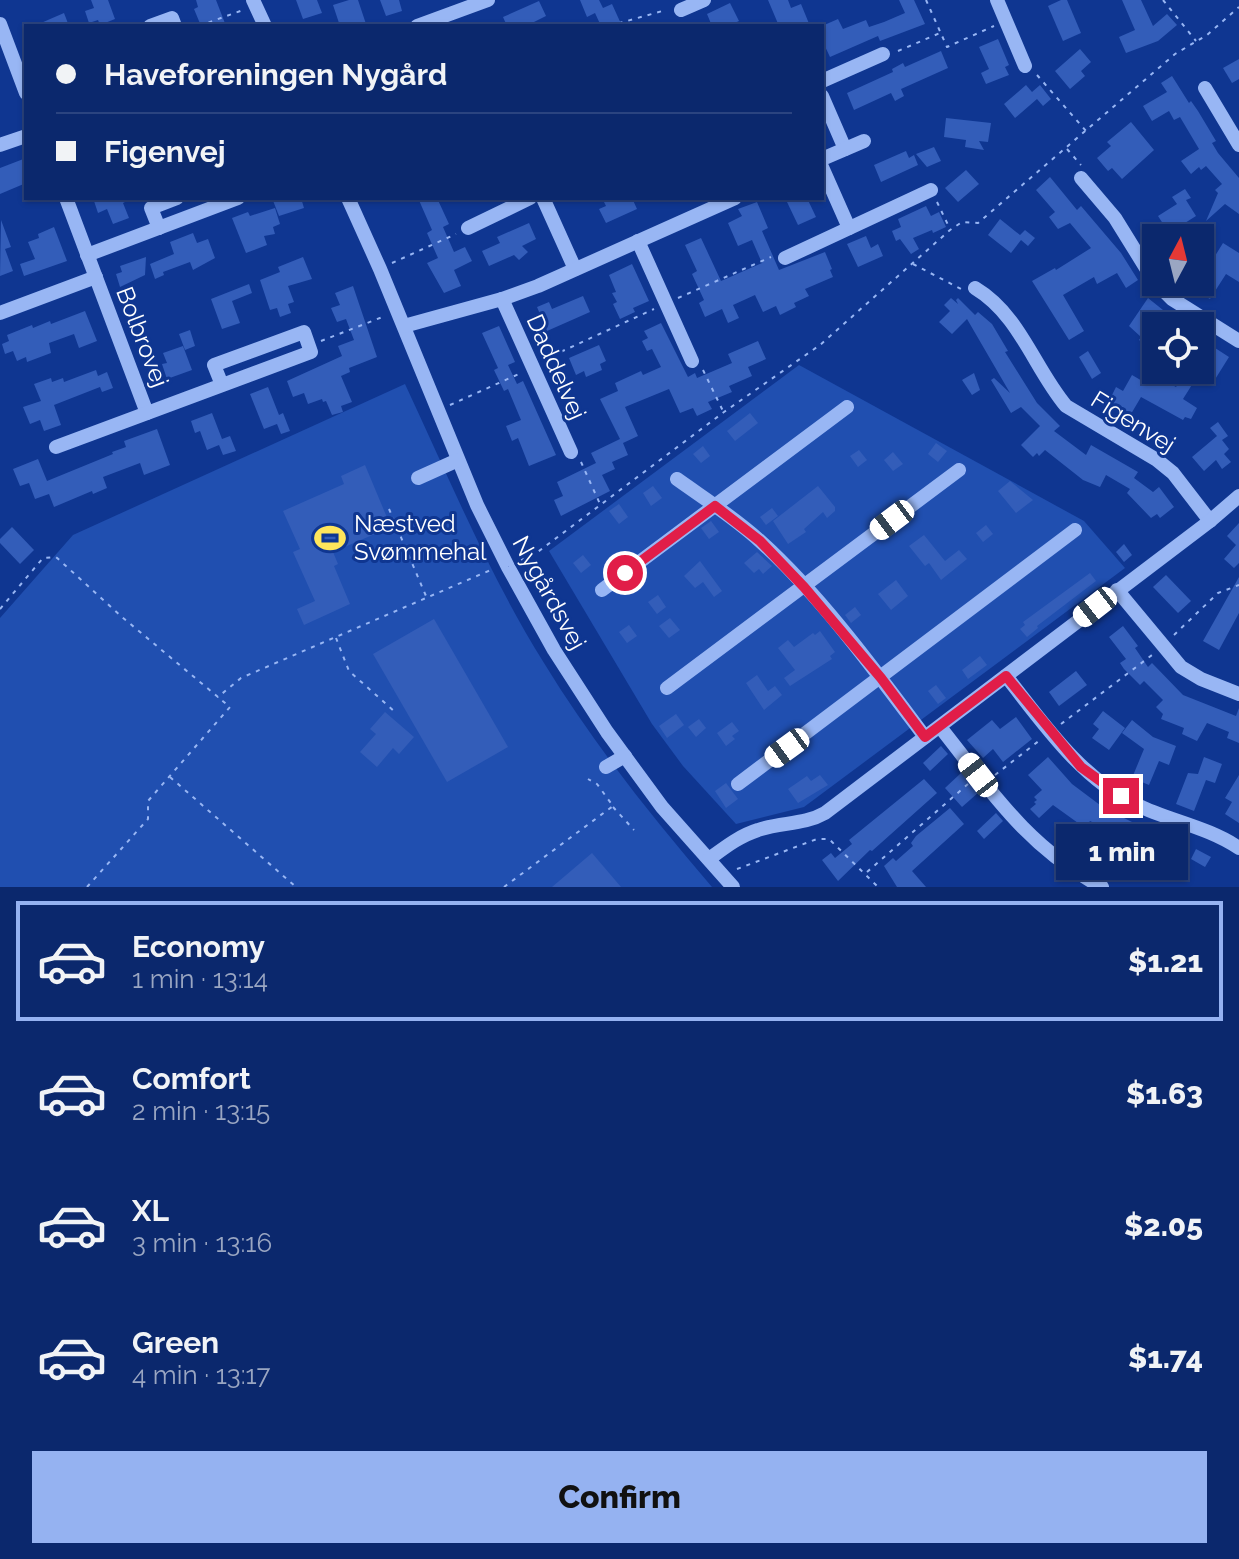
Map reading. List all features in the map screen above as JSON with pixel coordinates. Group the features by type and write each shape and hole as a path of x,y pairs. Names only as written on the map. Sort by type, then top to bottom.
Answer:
{"street":[{"path":"429,24 458,19 488,0"},
{"path":"681,10 704,0"},
{"path":"997,0 1025,66"},
{"path":"254,3 264,24"},
{"path":"156,24 172,18 174,24"},
{"path":"0,24 24,88"},
{"path":"824,80 883,54"},
{"path":"1205,88 1239,145"},
{"path":"824,101 845,149"},
{"path":"0,145 24,137"},
{"path":"824,158 864,141"},
{"path":"824,172 849,228"},
{"path":"1081,178 1115,218 1154,281 1172,299 1239,341"},
{"path":"785,258 931,190"},
{"name":"Bolbrovej","path":"67,200 147,413"},
{"path":"159,228 151,208 172,200"},
{"path":"87,255 233,200"},
{"name":"Nygårdsvej","path":"349,200 477,505 554,650 662,807 733,887"},
{"path":"468,228 526,200"},
{"path":"544,200 575,269"},
{"name":"Daddelvej","path":"404,326 502,299 730,200"},
{"path":"638,241 692,361"},
{"name":"Bolbrovej","path":"0,313 96,277"},
{"name":"Figenvej","path":"975,288 994,299 1007,314 1066,406 1157,460 1173,473 1210,521"},
{"name":"Daddelvej","path":"502,299 571,452"},
{"path":"222,385 214,365 304,332 309,346"},
{"name":"Bolbrovej","path":"56,447 311,352 309,346"},
{"path":"602,590 847,407"},
{"path":"418,478 458,460"},
{"path":"667,688 959,470"},
{"path":"677,479 760,541 804,587 881,678 925,737"},
{"path":"709,859 733,841 760,829 801,823 825,813 1239,496"},
{"path":"738,784 865,697 881,678 1075,530"},
{"path":"1117,590 1181,667 1201,679 1239,694"},
{"path":"1006,676 1081,767 1106,787 1136,805 1239,848"},
{"path":"940,727 1022,829 1046,851 1102,887"},
{"path":"606,767 625,756"}],"path":[{"path":"926,0 947,47 1006,21"},
{"path":"1163,0 1197,42"},
{"path":"204,24 254,3"},
{"path":"616,24 675,7 681,10"},
{"path":"218,697 241,678 491,569 508,567 535,554 724,412 820,345 950,230 962,222 978,223 1175,54 1197,42 1239,7"},
{"path":"883,54 887,56 941,33"},
{"path":"1025,66 1033,70 1086,132"},
{"path":"1066,148 1086,171 1081,178"},
{"path":"931,190 950,230"},
{"path":"380,269 468,228"},
{"path":"438,411 533,368 546,357 780,253 785,258"},
{"path":"912,264 969,293 975,288"},
{"path":"309,346 398,311"},
{"path":"692,361 698,362 724,412"},
{"path":"571,452 577,454 601,505"},
{"path":"389,509 427,597"},
{"path":"0,609 43,558 56,557 230,707 148,801 148,819 87,887"},
{"path":"866,872 982,780 1162,647 1218,593 1239,585"},
{"path":"335,637 349,671 394,711"},
{"path":"170,777 296,887"},
{"path":"588,779 597,784 634,830"},
{"path":"504,887 613,806"},
{"path":"723,874 817,839 829,839 878,887"}],"shaded area":[{"path":"799,365 1084,521 1125,568 804,807 736,824 683,766 652,724 549,551"},
{"path":"405,384 487,561 544,663 582,722 624,778 712,887 0,887 0,618 73,535"}],"building":[{"path":"91,0 108,0 115,19 102,24 98,20 89,23 85,11 94,8"},
{"path":"196,0 216,0 225,24 200,24 194,9 198,7"},
{"path":"296,0 317,0 322,13 303,19"},
{"path":"358,0 366,24 339,24 333,5"},
{"path":"380,0 399,0 402,11 386,16"},
{"path":"580,0 599,0 603,8 612,4 621,24 600,24 595,13 587,17"},
{"path":"768,0 788,0 791,8 801,4 809,24 778,24"},
{"path":"899,0 914,0 925,24 880,41 878,36 830,57 824,44 824,25 838,19 843,29 866,20 869,27 905,13"},
{"path":"1067,0 1081,33 1063,41 1048,6"},
{"path":"1122,0 1141,0 1153,26 1167,14 1177,25 1158,41 1126,53 1119,37 1135,30"},
{"path":"539,1 546,16 530,24 506,24 503,17"},
{"path":"730,3 739,21 711,24 707,14"},
{"path":"64,13 68,24 39,24"},
{"path":"998,39 1009,65 1005,67 1009,75 986,84 981,73 989,69 979,47"},
{"path":"1080,49 1091,62 1081,71 1085,76 1070,89 1055,71"},
{"path":"941,51 948,68 901,89 904,96 895,101 891,93 854,110 847,93 893,72 892,69 903,63 905,67"},
{"path":"1239,59 1239,79 1232,83 1223,68"},
{"path":"1172,76 1216,141 1212,143 1218,153 1239,178 1239,214 1225,204 1206,221 1218,193 1215,190 1222,184 1206,166 1201,170 1199,167 1191,174 1181,161 1199,149 1180,117 1174,120 1169,111 1152,121 1143,106 1167,92 1161,83"},
{"path":"1026,85 1032,92 1040,85 1051,99 1043,106 1037,99 1015,118 1004,104"},
{"path":"946,118 991,123 988,142 979,141 984,150 965,147 966,140 944,137"},
{"path":"1131,122 1154,150 1122,179 1112,168 1108,171 1097,158 1111,146 1107,142"},
{"path":"934,147 941,161 927,167 916,154"},
{"path":"906,151 909,158 914,155 918,165 881,182 874,165"},
{"path":"24,159 24,184 0,194 0,168"},
{"path":"966,170 979,184 958,202 945,188"},
{"path":"1050,177 1077,210 1081,206 1121,253 1138,280 1126,288 1117,273 1097,284 1094,277 1063,295 1084,331 1069,340 1032,281 1091,248 1070,223 1058,229 1049,217 1055,212 1036,190"},
{"path":"1185,189 1191,198 1186,200 1196,216 1183,224 1163,224 1158,216 1177,204 1172,197"},
{"path":"94,200 129,200 123,203 129,218 113,224 107,209 98,213"},
{"path":"273,200 302,200 304,208 279,216"},
{"path":"419,200 438,200 449,224 443,227 454,252 465,247 472,261 454,270 461,286 444,293 427,263 438,258 427,233 432,230"},
{"path":"603,200 633,200 637,209 606,223 599,209 606,206"},
{"path":"808,200 816,217 798,225 787,202"},
{"path":"757,202 768,228 762,231 779,270 825,252 833,277 805,289 809,296 780,315 776,306 763,312 755,295 733,305 739,318 728,323 722,309 705,317 699,303 704,300 692,274 697,271 685,245 701,238 721,281 762,263 752,240 738,246 728,223 742,216 738,209"},
{"path":"926,206 931,216 939,212 946,227 913,238 919,249 911,254 900,239 896,241 892,231 901,227 898,219"},
{"path":"275,208 280,224 273,227 275,234 264,236 267,245 246,253 232,218"},
{"path":"1000,219 1020,235 1025,230 1035,238 1028,246 1021,240 1011,253 988,235"},
{"path":"1,220 11,247 5,249 13,271 0,276"},
{"path":"529,223 536,239 522,246 528,252 519,260 514,255 489,266 482,251 500,243 497,237"},
{"path":"54,227 67,261 24,276 20,264 35,259 28,242"},
{"path":"193,233 197,243 208,239 215,258 193,270 190,262 163,272 164,275 155,279 150,264 174,254 170,242"},
{"path":"866,236 871,248 878,244 883,256 858,267 847,244"},
{"path":"1223,243 1239,253 1239,282 1226,274 1214,293 1214,258"},
{"path":"146,257 145,275 120,287 116,274 122,272 120,266"},
{"path":"303,257 312,279 288,286 294,302 288,304 291,313 280,317 277,308 270,310 260,280 280,272 278,267"},
{"path":"632,264 649,301 633,308 635,312 620,319 613,304 617,302 612,293 616,292 609,275"},
{"path":"249,284 252,293 232,301 240,323 222,329 211,299"},
{"path":"353,286 377,357 349,368 350,372 341,376 352,402 341,406 343,412 332,415 322,399 308,404 304,393 293,397 287,381 342,356 338,346 354,340 346,319 337,322 331,308 340,305 335,293"},
{"path":"583,296 590,312 547,331 537,307 549,302 552,309"},
{"path":"951,298 958,304 958,298 975,315 978,312 992,324 1008,351 1005,352 1037,403 1060,426 1054,431 1086,455 1091,445 1138,472 1134,478 1153,492 1159,487 1174,507 1160,518 1157,514 1151,518 1127,493 1130,489 1106,475 1100,487 1083,480 1045,450 1033,457 1021,445 1040,426 1021,407 1011,413 991,380 994,378 1010,393 967,319 952,334 939,322 950,311 944,305"},
{"path":"1148,298 1166,312 1142,312 1142,342 1139,340 1141,337 1129,326"},
{"path":"85,311 97,341 79,348 74,334 49,343 51,353 27,362 26,357 17,361 13,351 5,354 2,344 9,341 7,335 32,325 33,328 50,321 51,324"},
{"path":"661,323 688,377 695,373 697,378 732,363 728,354 758,341 766,359 748,367 752,376 729,386 732,392 708,402 712,409 697,416 693,408 680,413 669,389 625,407 638,436 623,443 628,455 612,462 615,469 602,475 610,491 561,516 554,500 563,496 557,482 596,463 591,453 620,439 600,399 618,391 615,383 641,371 643,375 661,367 652,349 647,351 642,341 648,338 644,331"},
{"path":"499,326 515,362 508,365 517,384 523,381 556,455 529,466 518,438 512,441 506,426 521,420 508,389 504,391 494,370 498,368 482,333"},
{"path":"190,330 195,346 185,350 179,334"},
{"path":"599,345 606,361 600,364 602,370 586,377 584,371 576,375 569,358"},
{"path":"183,346 192,370 167,379 162,364 167,363 163,353"},
{"path":"1214,347 1229,357 1214,381"},
{"path":"1088,351 1101,373 1092,379 1079,357"},
{"path":"96,370 98,376 107,372 113,388 102,392 100,387 54,405 61,425 44,431 40,420 30,424 23,407 41,401 34,384 51,378 52,382 63,378 64,382"},
{"path":"974,373 980,390 972,395 962,380"},
{"path":"1132,375 1142,384 1171,384 1176,387 1178,384 1192,384 1183,399 1197,408 1191,419 1185,417 1183,420 1141,397 1131,414 1109,401 1116,387 1123,391"},
{"path":"268,387 279,415 283,413 290,431 281,434 277,424 264,429 250,394"},
{"path":"212,413 222,439 230,436 236,451 223,455 219,445 207,450 200,431 195,433 191,421"},
{"path":"750,413 758,423 735,441 727,431"},
{"path":"1218,422 1228,436 1222,440 1229,449 1224,454 1231,462 1222,469 1216,460 1204,471 1192,457 1217,436 1210,428"},
{"path":"157,429 170,465 144,475 140,463 103,477 107,488 54,507 49,494 35,499 29,483 20,486 13,469 38,459 47,481 113,454 126,447 124,441"},
{"path":"936,443 947,451 938,462 928,454"},
{"path":"703,446 710,456 701,463 693,454"},
{"path":"859,450 867,460 858,467 850,456"},
{"path":"893,452 903,464 893,471 884,460"},
{"name":"Næstved Svømmehal","path":"365,465 391,527 333,552 338,564 334,566 350,604 304,625 297,609 315,601 293,552 300,549 283,511 344,484 341,476"},
{"path":"1010,481 1033,500 1016,513 998,491"},
{"path":"653,486 662,498 651,506 643,493"},
{"path":"818,486 835,511 827,518 823,512 804,529 806,532 788,544 773,521"},
{"path":"619,504 628,517 619,524 609,511"},
{"path":"772,508 778,516 766,525 760,517"},
{"path":"711,521 719,532 709,539 701,528"},
{"path":"1239,523 1239,563 1234,568 1224,559 1236,545 1227,536"},
{"path":"986,525 993,534 983,542 976,533"},
{"path":"12,527 34,550 20,564 0,543"},
{"path":"924,535 945,561 959,550 967,559 941,580 929,563 925,566 909,546"},
{"path":"1124,544 1132,555 1124,562 1116,552"},
{"path":"757,552 772,566 763,574 759,569 754,573 744,563"},
{"path":"583,555 591,565 581,573 573,563"},
{"path":"700,561 722,591 714,597 703,582 695,588 684,576"},
{"path":"1090,573 1096,581 1027,637 1020,629 1025,625 1023,622"},
{"path":"1166,575 1191,601 1178,613 1153,587"},
{"path":"1239,577 1239,613 1219,650 1203,641"},
{"path":"896,580 908,596 891,610 878,594"},
{"path":"658,595 666,607 657,614 648,602"},
{"path":"855,607 861,615 851,623 845,615"},
{"path":"670,618 680,630 669,638 659,626"},
{"path":"434,619 508,747 447,782 373,654"},
{"path":"629,625 637,636 627,643 619,632"},
{"path":"1123,626 1148,667 1152,663 1183,695 1236,716 1239,708 1239,743 1227,738 1229,732 1207,723 1197,741 1182,734 1184,728 1161,719 1163,714 1156,707 1163,700 1144,681 1140,685 1124,669 1120,663 1126,659 1109,637"},
{"path":"820,631 835,652 830,656 832,659 790,686 784,678 795,670 778,648 788,640 794,647"},
{"path":"980,656 987,665 968,679 962,670"},
{"path":"1076,671 1087,685 1059,706 1049,692"},
{"path":"757,675 768,691 775,686 782,695 764,710 746,683"},
{"path":"936,685 946,698 938,704 928,691"},
{"path":"1103,711 1125,728 1109,750 1092,738 1099,729 1093,724"},
{"path":"385,712 414,737 399,754 393,748 377,767 360,752 376,734 370,729"},
{"path":"676,714 684,725 667,738 659,726"},
{"path":"1016,717 1032,739 1003,762 993,749 983,758 967,740 992,720 1000,729"},
{"path":"699,719 706,728 696,737 688,727"},
{"path":"1132,720 1153,737 1176,746 1169,765 1159,761 1149,785 1132,778 1144,749 1122,733"},
{"path":"732,722 739,731 726,746 717,733"},
{"path":"941,746 948,754 930,771 923,763"},
{"path":"1048,757 1072,784 1104,808 1144,828 1141,835 1174,848 1160,881 1134,870 1138,863 1128,858 1135,843 1090,821 1085,828 1053,805 1039,818 1030,809 1036,804 1034,797 1042,790 1028,775"},
{"path":"1204,757 1222,764 1215,783 1206,780 1194,811 1176,804 1188,773 1198,774"},
{"path":"961,773 979,792 962,807 945,788"},
{"path":"820,775 828,785 798,803 788,789 807,776 811,781"},
{"path":"1239,775 1239,823 1225,814 1232,802 1225,798"},
{"path":"924,779 937,793 838,881 822,860 831,853 835,858 852,844 849,840"},
{"path":"726,783 738,799 726,808 715,791"},
{"path":"950,808 964,824 912,871 926,887 897,887 884,866 893,858 896,861 913,846 911,843 916,836"},
{"path":"996,813 1003,821 984,839 977,831"},
{"path":"1196,849 1211,857 1205,867 1191,859"},
{"path":"592,853 621,887 552,887"}],"place":[{"name":"Næstved Svømmehal","path":"330,538"}],"route":[{"path":"625,573 715,506 760,541 804,587 881,678 925,737 1006,676 1081,767 1121,796"}]}
